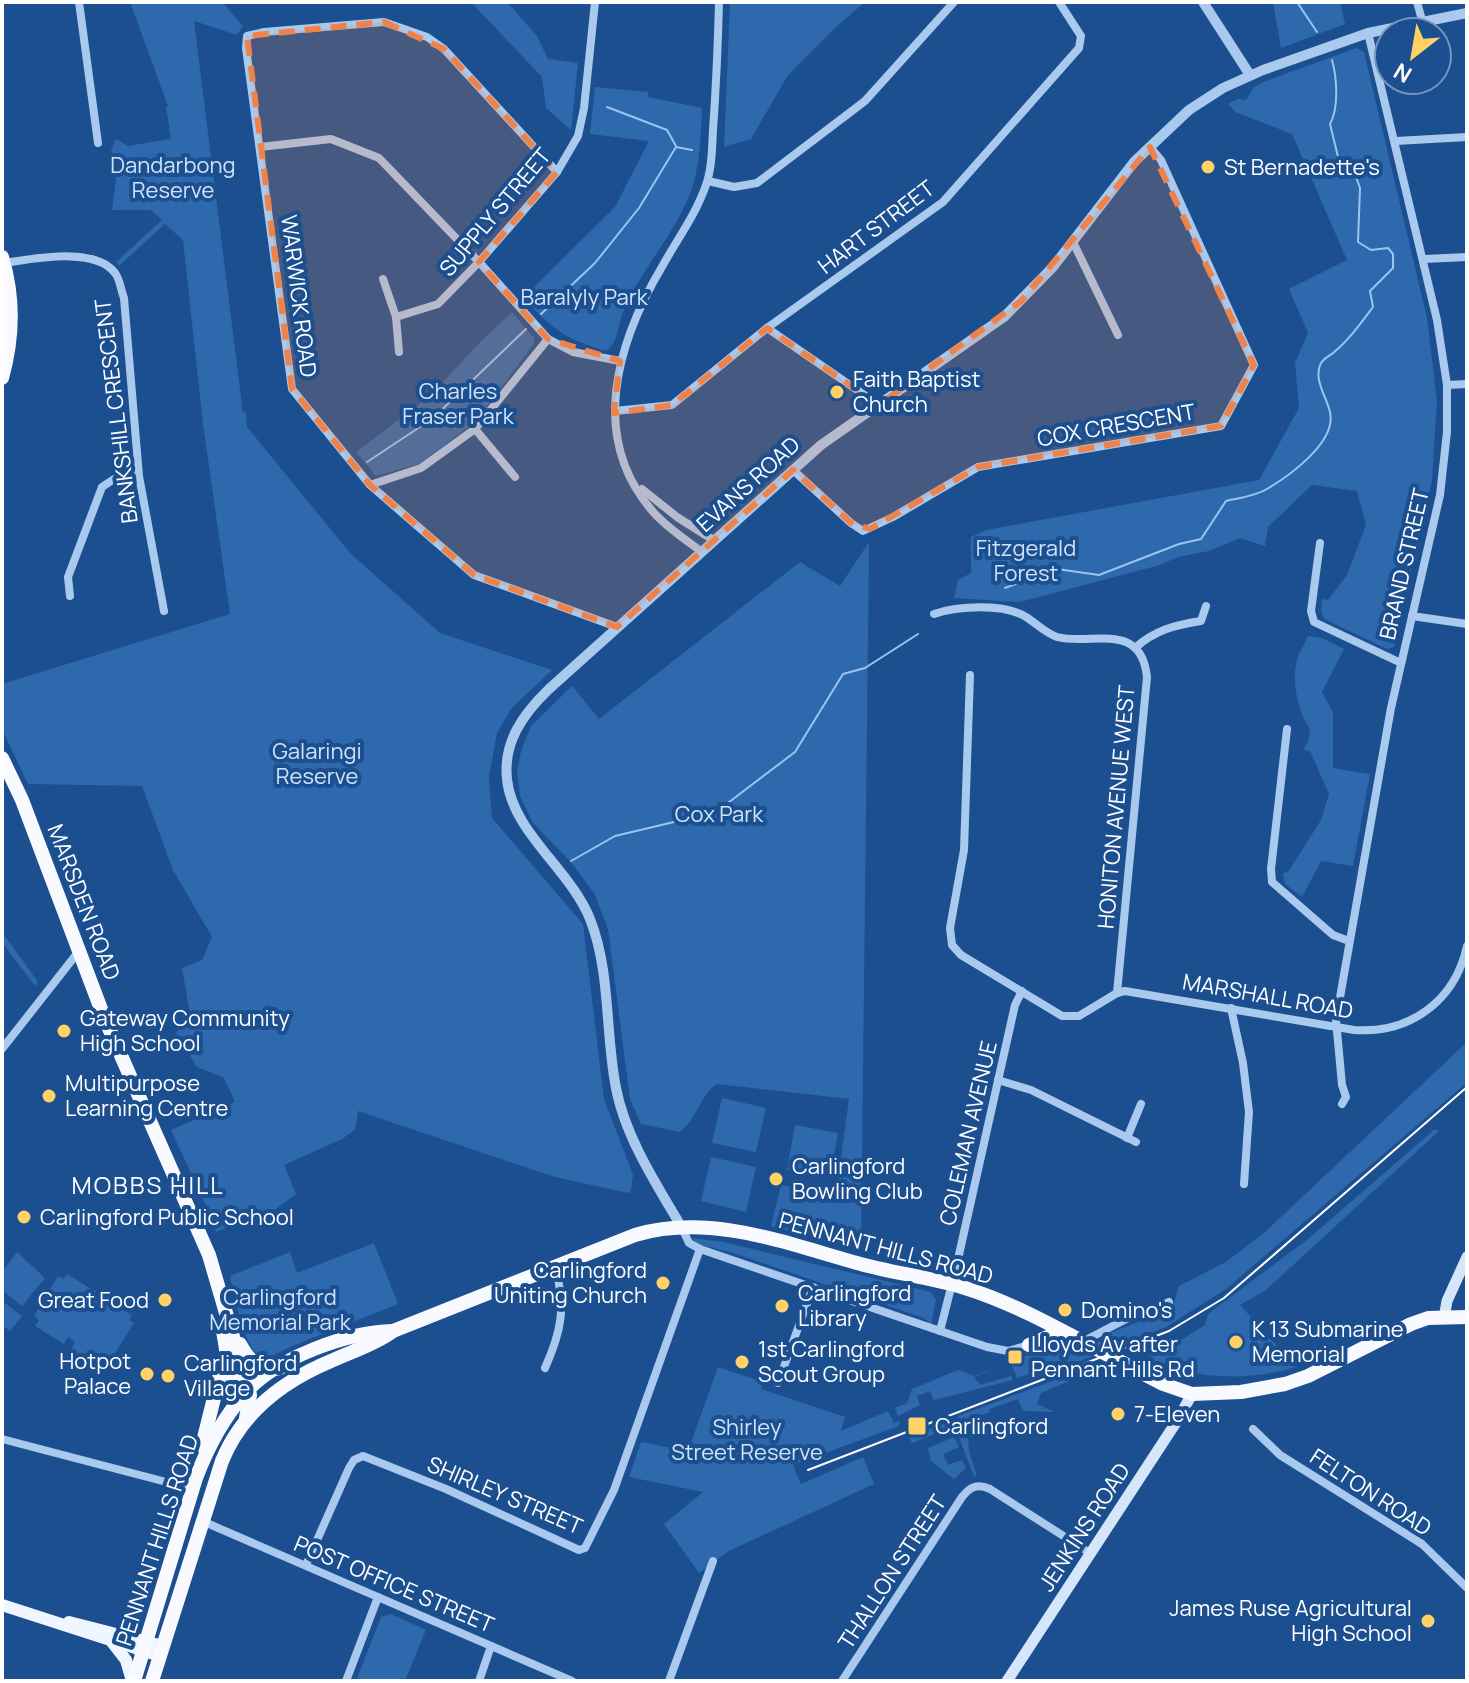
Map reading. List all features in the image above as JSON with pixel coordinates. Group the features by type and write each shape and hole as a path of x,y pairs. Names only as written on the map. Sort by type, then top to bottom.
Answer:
{"highway":[{"path":"2,378 11,326 3,260"},
{"name":"MARSDEN ROAD","path":"2,758 22,800 108,1028 209,1255 247,1395 245,1422"},
{"name":"PENNANT HILLS ROAD","path":"152,1681 226,1451 245,1422 265,1400 322,1364 381,1340 393,1331 635,1235 681,1226 706,1227 952,1285 1017,1309 1163,1384 1192,1394 1241,1392 1295,1381 1401,1331 1414,1332 1444,1318 1467,1317"},
{"name":"MARSDEN ROAD","path":"199,1237 201,1256 233,1381 247,1395"},
{"path":"231,1330 254,1363 266,1369 281,1367"},
{"name":"PENNANT HILLS ROAD","path":"133,1681 208,1446 247,1395 281,1367 310,1351 344,1339 378,1331 393,1331"},
{"path":"1029,1345 1055,1334 1082,1341"},
{"path":"202,1464 203,1445 226,1350"},
{"path":"247,1395 295,1371 322,1364"}],"main road":[{"path":"1444,1318 1447,1301 1467,1257"},
{"name":"JENKINS ROAD","path":"1007,1681 1192,1394"},
{"path":"2,1605 112,1642 145,1646"},
{"path":"46,1618 84,1624 162,1651"},
{"path":"112,1642 126,1660 133,1681"}],"street":[{"path":"79,2 98,143"},
{"name":"SUPPLY STREET","path":"396,317 438,304 557,172 578,136 584,108 595,2"},
{"path":"702,552 655,513 635,483 620,452 615,411 620,361 634,319 663,264 693,217 708,181 715,109 719,2"},
{"path":"708,181 734,187 757,183 865,101 954,2"},
{"name":"HART STREET","path":"615,411 672,405 767,328 943,202 1081,45 1081,36 1059,2"},
{"path":"1203,2 1250,75"},
{"name":"WARWICK ROAD","path":"557,172 444,49 427,37 384,22 247,36 246,48 292,389 370,485 474,575 617,627"},
{"name":"EVANS ROAD","path":"681,1226 644,1158 620,1105 601,959 592,925 574,889 521,820 510,796 507,757 522,718 549,689 821,445 1004,317 1037,285 1121,178 1189,110 1250,75 1373,32"},
{"name":"BRAND STREET","path":"1342,1104 1346,1097 1335,1027 1401,663 1440,495 1447,432 1447,385 1437,320 1368,33"},
{"path":"1396,141 1467,137"},
{"path":"260,147 331,139 379,158 548,339 573,352 620,361"},
{"name":"COX CRESCENT","path":"793,470 863,531 978,467 1221,426 1254,365 1161,160 1150,147"},
{"path":"1073,242 1118,335"},
{"name":"BANKSHILL CRESCENT","path":"3,260 78,256 101,262 116,274 124,298 139,476 164,611"},
{"path":"1424,259 1467,257"},
{"path":"383,279 396,317 399,352"},
{"path":"767,328 879,405"},
{"path":"370,485 421,468 475,429 548,339"},
{"path":"1447,385 1467,384"},
{"path":"475,429 515,477"},
{"path":"70,596 68,577 102,487 114,479 139,476"},
{"path":"635,483 663,507 715,541"},
{"path":"1320,543 1311,611 1314,622 1401,663"},
{"path":"934,614 955,608 1007,610 1025,616 1058,637 1110,638 1135,648 1166,628 1201,621 1206,606"},
{"path":"1412,616 1467,624"},
{"name":"HONITON AVENUE WEST","path":"1117,993 1147,677 1145,664 1135,648"},
{"path":"970,675 964,850 950,935 952,945 961,955 1057,1014 1074,1017 1086,1014 1117,993"},
{"path":"1287,729 1272,882 1333,935 1349,941"},
{"name":"MARSHALL ROAD","path":"1117,993 1142,993 1335,1027 1370,1031 1385,1029 1422,1015 1439,1001 1453,983 1467,946"},
{"path":"2,1049 79,951"},
{"name":"COLEMAN AVENUE","path":"940,1331 1015,1005 1022,991"},
{"path":"1231,1008 1243,1063 1249,1112 1244,1184"},
{"path":"998,1080 1031,1090 1136,1142"},
{"path":"1127,1138 1141,1104"},
{"path":"681,1226 689,1243 700,1249 999,1350 1015,1350 1029,1345"},
{"name":"SHIRLEY STREET","path":"306,1565 349,1468 354,1460 363,1456 446,1489 579,1550 585,1548 614,1490 700,1249"},
{"path":"545,1368 559,1334 563,1310 555,1266"},
{"path":"778,1383 813,1287"},
{"path":"1082,1341 1169,1302"},
{"name":"FELTON ROAD","path":"1253,1429 1280,1455 1422,1544 1467,1588"},
{"path":"2,1439 193,1489"},
{"name":"THALLON STREET","path":"842,1681 962,1497 975,1486 990,1489 1090,1553"},
{"name":"POST OFFICE STREET","path":"202,1521 572,1681"},
{"path":"669,1681 713,1561"},
{"path":"346,1681 378,1597"},
{"path":"479,1681 491,1646"}],"highlighted area":[{"path":"384,22 444,49 557,172 479,262 548,339 620,361 614,413 672,405 767,328 879,405 1021,301 1150,147 1254,365 1221,426 978,467 870,529 851,523 793,470 617,627 474,575 370,485 292,389 247,36"}],"green space":[{"name":"Galaringi Reserve","path":"130,2 222,2 243,26 237,35 194,21 247,427 350,553 440,633 552,670 511,709 497,733 489,777 492,818 583,924 604,1099 633,1175 628,1193 555,1177 358,1111 355,1130 284,1165 296,1194 276,1209 216,1232 171,1130 235,1102 224,1078 197,1067 176,1033 190,1014 182,968 202,960 212,937 173,870 142,786 28,784 2,729 2,684 230,614 203,424 183,240 165,224 119,266 116,262 162,220 151,210 112,210 118,163 111,151 116,139 128,146 171,139 168,106"},
{"path":"471,2 507,2 537,36 548,59 578,63 571,130 546,108 542,77"},
{"path":"730,2 865,2 788,75 751,139 724,147"},
{"path":"1273,2 1340,2 1345,24 1281,48"},
{"name":"Fitzgerald Forest","path":"1356,48 1364,52 1427,318 1437,401 1432,480 1394,647 1387,649 1324,619 1322,599 1328,600 1347,575 1366,525 1357,491 1312,485 1268,527 1265,546 1240,538 1209,551 1020,602 954,598 958,580 971,573 971,537 986,530 1259,480 1299,408 1295,363 1308,333 1289,289 1347,260 1292,134 1235,112 1228,104 1238,99 1246,100 1254,87"},
{"name":"Baralyly Park","path":"595,87 648,92 648,97 702,108 698,163 690,194 630,297 615,339 606,351 560,332 523,298 615,207 649,141 590,134"},
{"name":"Charles Fraser Park","path":"512,312 534,338 534,344 475,422 419,464 376,476 356,452 431,395"},
{"name":"Cox Park","path":"869,542 861,1248 771,1226 781,1185 829,1193 837,1187 849,1099 717,1084 706,1094 691,1121 680,1132 641,1124 630,1099 608,929 594,893 570,861 533,823 520,796 517,772 531,726 572,686 599,719 800,562 840,586"},
{"path":"1308,636 1322,638 1344,649 1322,692 1333,712 1333,768 1370,774 1353,866 1321,861 1302,897 1285,884 1283,873 1288,872 1321,820 1329,794 1310,751 1303,750 1310,729 1299,705 1295,668"},
{"path":"2,932 38,982 35,986 2,945"},
{"path":"1467,1042 1467,1082 1226,1289 1166,1327 1050,1373 1048,1368 1017,1378 1011,1364 1025,1359 1024,1356 1075,1351 1082,1354 1111,1342 1102,1336 1172,1309 1179,1286 1226,1262 1265,1232"},
{"path":"722,1098 766,1108 756,1152 712,1143"},
{"path":"795,1125 838,1133 830,1178 787,1170"},
{"path":"1435,1129 1439,1131 1266,1290 1240,1305 1296,1367 1256,1375 1216,1376 1137,1359 1157,1355 1205,1325 1208,1314 1308,1239"},
{"path":"711,1157 756,1167 746,1212 701,1201"},
{"path":"692,1238 723,1242 931,1292 936,1300 931,1324 924,1318 733,1253 697,1244"},
{"name":"Carlingford Memorial Park","path":"374,1243 398,1304 264,1360 257,1354 241,1322 230,1276 290,1252 297,1273"},
{"path":"17,1252 45,1278 22,1306 2,1290 2,1272"},
{"path":"67,1274 96,1292 93,1298 100,1302 103,1298 132,1315 129,1320 134,1323 109,1363 104,1360 100,1367 71,1350 75,1342 68,1337 64,1344 35,1326 39,1320 34,1316 58,1276 64,1279"},
{"path":"2,1301 22,1316 10,1331 2,1325"},
{"path":"1010,1362 974,1377 980,1385 1011,1376 1013,1380 934,1400 930,1391 917,1396 920,1405 898,1416 895,1408 907,1403 912,1389 958,1370 974,1376"},
{"path":"1101,1363 1116,1372 1097,1380 1093,1371 1041,1393 1037,1404 1055,1412 1023,1411 1018,1399 960,1423 958,1416"},
{"name":"Shirley Street Reserve","path":"718,1367 763,1382 761,1389 845,1417 841,1431 888,1411 894,1423 899,1421 900,1424 793,1465 801,1484 863,1457 874,1484 729,1551 699,1573 664,1524 703,1492 629,1477 641,1442 688,1451"},
{"path":"952,1420 954,1426 912,1443 909,1437"},
{"path":"958,1435 968,1436 977,1476 974,1476"},
{"path":"954,1437 959,1447 943,1454 948,1465 962,1460 966,1468 954,1479 931,1461 928,1448"},
{"path":"391,1614 426,1630 405,1681 356,1681 381,1617"}],"waterway":[{"path":"1297,2 1317,32"},
{"path":"1005,588 1057,569 1099,575 1179,544 1201,539 1226,501 1258,493 1276,483 1309,457 1326,435 1330,412 1320,383 1320,365 1364,319 1373,307 1370,291 1393,268 1393,254 1388,248 1371,250 1358,242 1360,188 1355,174 1340,165 1330,124 1336,93 1332,60"},
{"path":"607,107 667,130 676,146"},
{"path":"541,314 595,263 639,208 676,147 692,150"},
{"path":"367,462 432,419 526,329"},
{"path":"571,861 615,836 716,812 795,752 843,674 865,668 918,634"}],"tram line":[{"path":"808,1470 1169,1331 1224,1298 1467,1087"}],"place":[{"name":"St Bernadette's","path":"1208,167"},
{"name":"Faith Baptist Church","path":"837,392"},
{"name":"Gateway Community High School","path":"64,1031"},
{"name":"Multipurpose Learning Centre","path":"49,1096"},
{"name":"Carlingford Bowling Club","path":"776,1179"},
{"name":"Carlingford Public School","path":"24,1217"},
{"name":"Carlingford Uniting Church","path":"663,1283"},
{"name":"Great Food","path":"165,1300"},
{"name":"Carlingford Library","path":"782,1306"},
{"name":"Domino's","path":"1065,1310"},
{"name":"K 13 Submarine Memorial","path":"1236,1342"},
{"name":"Lloyds Av after Pennant Hills Rd","path":"1015,1357"},
{"name":"1st Carlingford Scout Group","path":"742,1362"},
{"name":"Hotpot Palace","path":"147,1374"},
{"name":"Carlingford Village","path":"168,1376"},
{"name":"7-Eleven","path":"1118,1414"},
{"name":"Carlingford","path":"917,1426"},
{"name":"James Ruse Agricultural High School","path":"1428,1621"}],"district":[{"name":"MOBBS HILL","path":"148,1184"}],"park label":[{"name":"Dandarbong Reserve","path":"173,178"}]}
